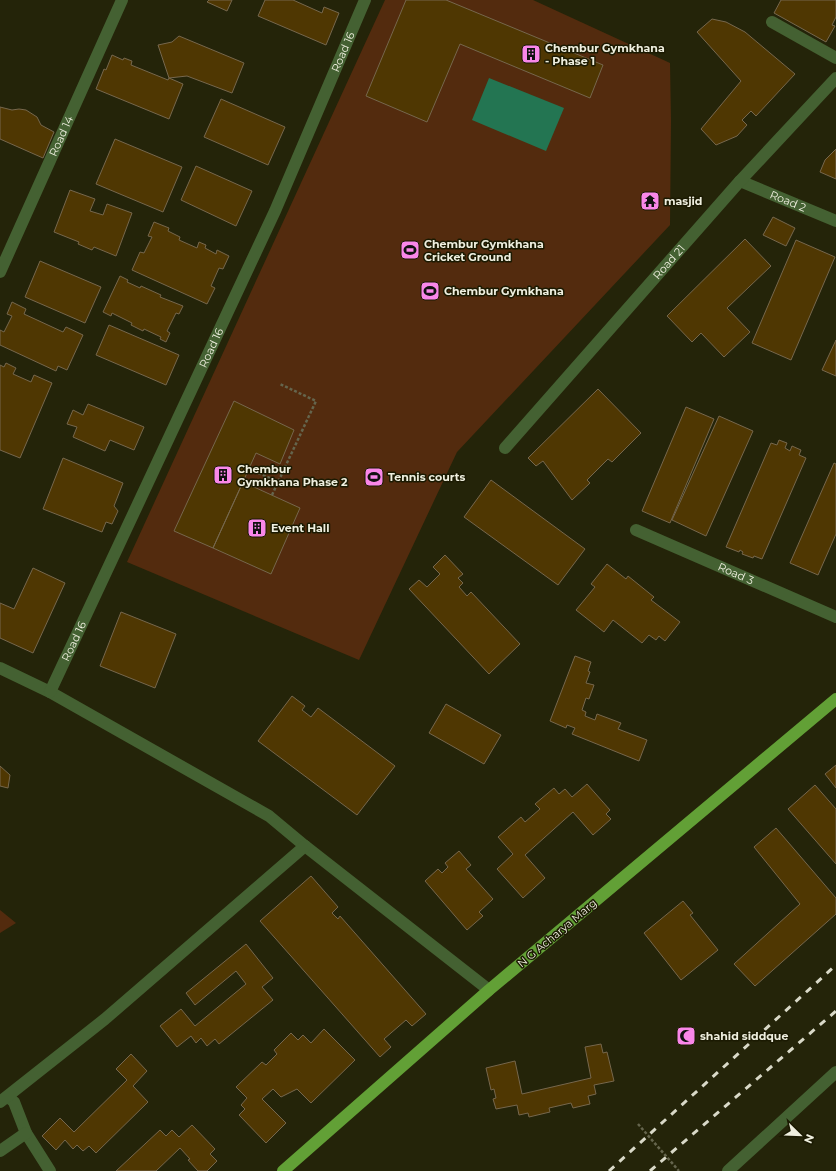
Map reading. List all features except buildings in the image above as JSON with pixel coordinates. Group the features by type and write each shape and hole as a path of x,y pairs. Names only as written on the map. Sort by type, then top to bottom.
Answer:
{"main road":[{"name":"N G Acharya Marg","path":"283,1171 489,990 836,700"}],"street":[{"name":"Road 14","path":"0,272 122,0"},
{"name":"Road 16","path":"50,692 275,211 365,0"},
{"path":"772,22 834,53"},
{"name":"Road 21","path":"505,448 740,182 836,78"},
{"name":"Road 2","path":"740,182 836,221"},
{"name":"Road 3","path":"636,530 836,617"},
{"path":"0,668 50,692 269,816 489,990"},
{"path":"4,1100 105,1019 305,846"},
{"path":"728,1171 836,1072"},
{"path":"4,1100 14,1102 26,1133 50,1171"},
{"path":"0,1151 26,1133"}],"path":[{"path":"272,496 316,401 280,384"},
{"path":"249,469 279,482"},
{"path":"638,1124 679,1171"}],"shaded area":[{"name":"Chembur Gymkhana","path":"385,0 533,0 670,63 670,225 457,452 359,660 127,562"},
{"path":"489,78 564,108 546,151 472,120"},
{"path":"0,910 16,923 0,933"}],"railway":[{"path":"609,1171 836,965"},
{"path":"650,1171 836,1011"}],"place":[{"name":"Chembur Gymkhana - Phase 1","path":"531,54"},
{"name":"masjid","path":"650,201"},
{"name":"Chembur Gymkhana Cricket Ground","path":"410,250"},
{"name":"Chembur Gymkhana","path":"430,291"},
{"name":"Chembur Gymkhana Phase 2","path":"223,475"},
{"name":"Tennis courts","path":"374,477"},
{"name":"Event Hall","path":"257,528"},
{"name":"shahid siddque","path":"686,1036"}]}
